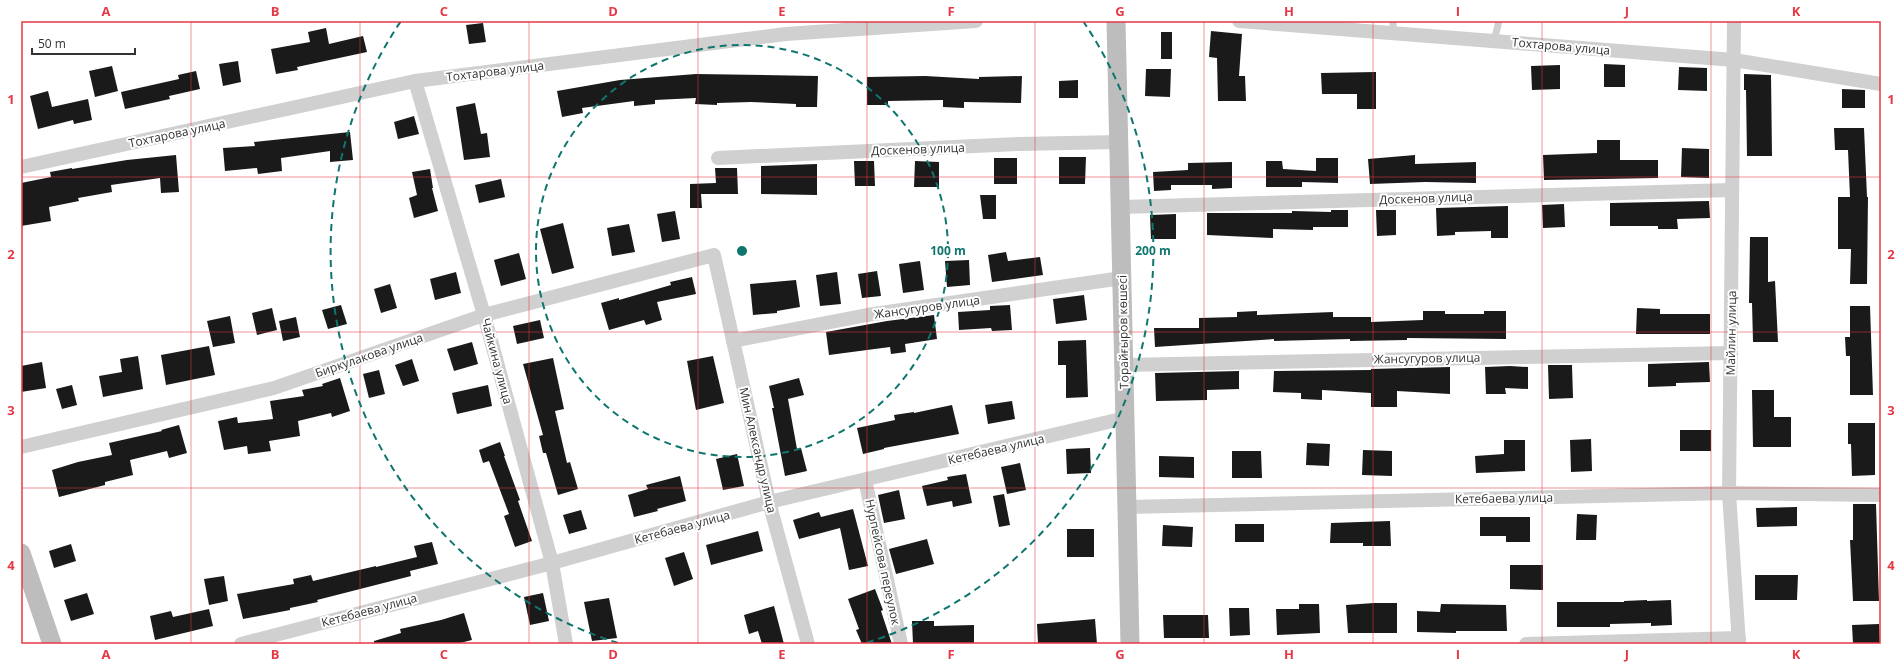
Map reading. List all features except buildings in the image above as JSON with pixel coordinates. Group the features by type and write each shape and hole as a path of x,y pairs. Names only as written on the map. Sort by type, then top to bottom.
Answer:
{"street":[{"name":"Тохтарова улица","path":"21,167 415,81 786,34 976,21"},
{"name":"Торайғыров көшесі","path":"1116,21 1130,644"},
{"name":"Тохтарова улица","path":"1239,21 1393,27 1494,41 1734,60 1881,84"},
{"name":"Майлин улица","path":"1734,22 1729,493 1739,641"},
{"name":"Чайкина улица","path":"415,81 484,315 552,562 566,644"},
{"name":"Доскенов улица","path":"718,158 1010,145 1119,142"},
{"name":"Доскенов улица","path":"1120,207 1732,190"},
{"name":"Биркулакова улица","path":"21,447 274,388 484,315 714,255"},
{"name":"Мин Александр улица","path":"714,255 769,502 808,644"},
{"name":"Жансугуров улица","path":"733,341 867,315 1122,278"},
{"name":"Жансугуров улица","path":"1124,364 1731,353"},
{"name":"Кетебаева улица","path":"241,644 552,562 769,502 1125,418"},
{"name":"Нурпейсова переулок","path":"865,480 901,644"},
{"name":"Кетебаева улица","path":"1127,507 1729,493 1881,495"},
{"path":"21,553 52,644"},
{"path":"1526,644 1739,641"}],"lane":[{"path":"1494,41 1499,21"}]}
